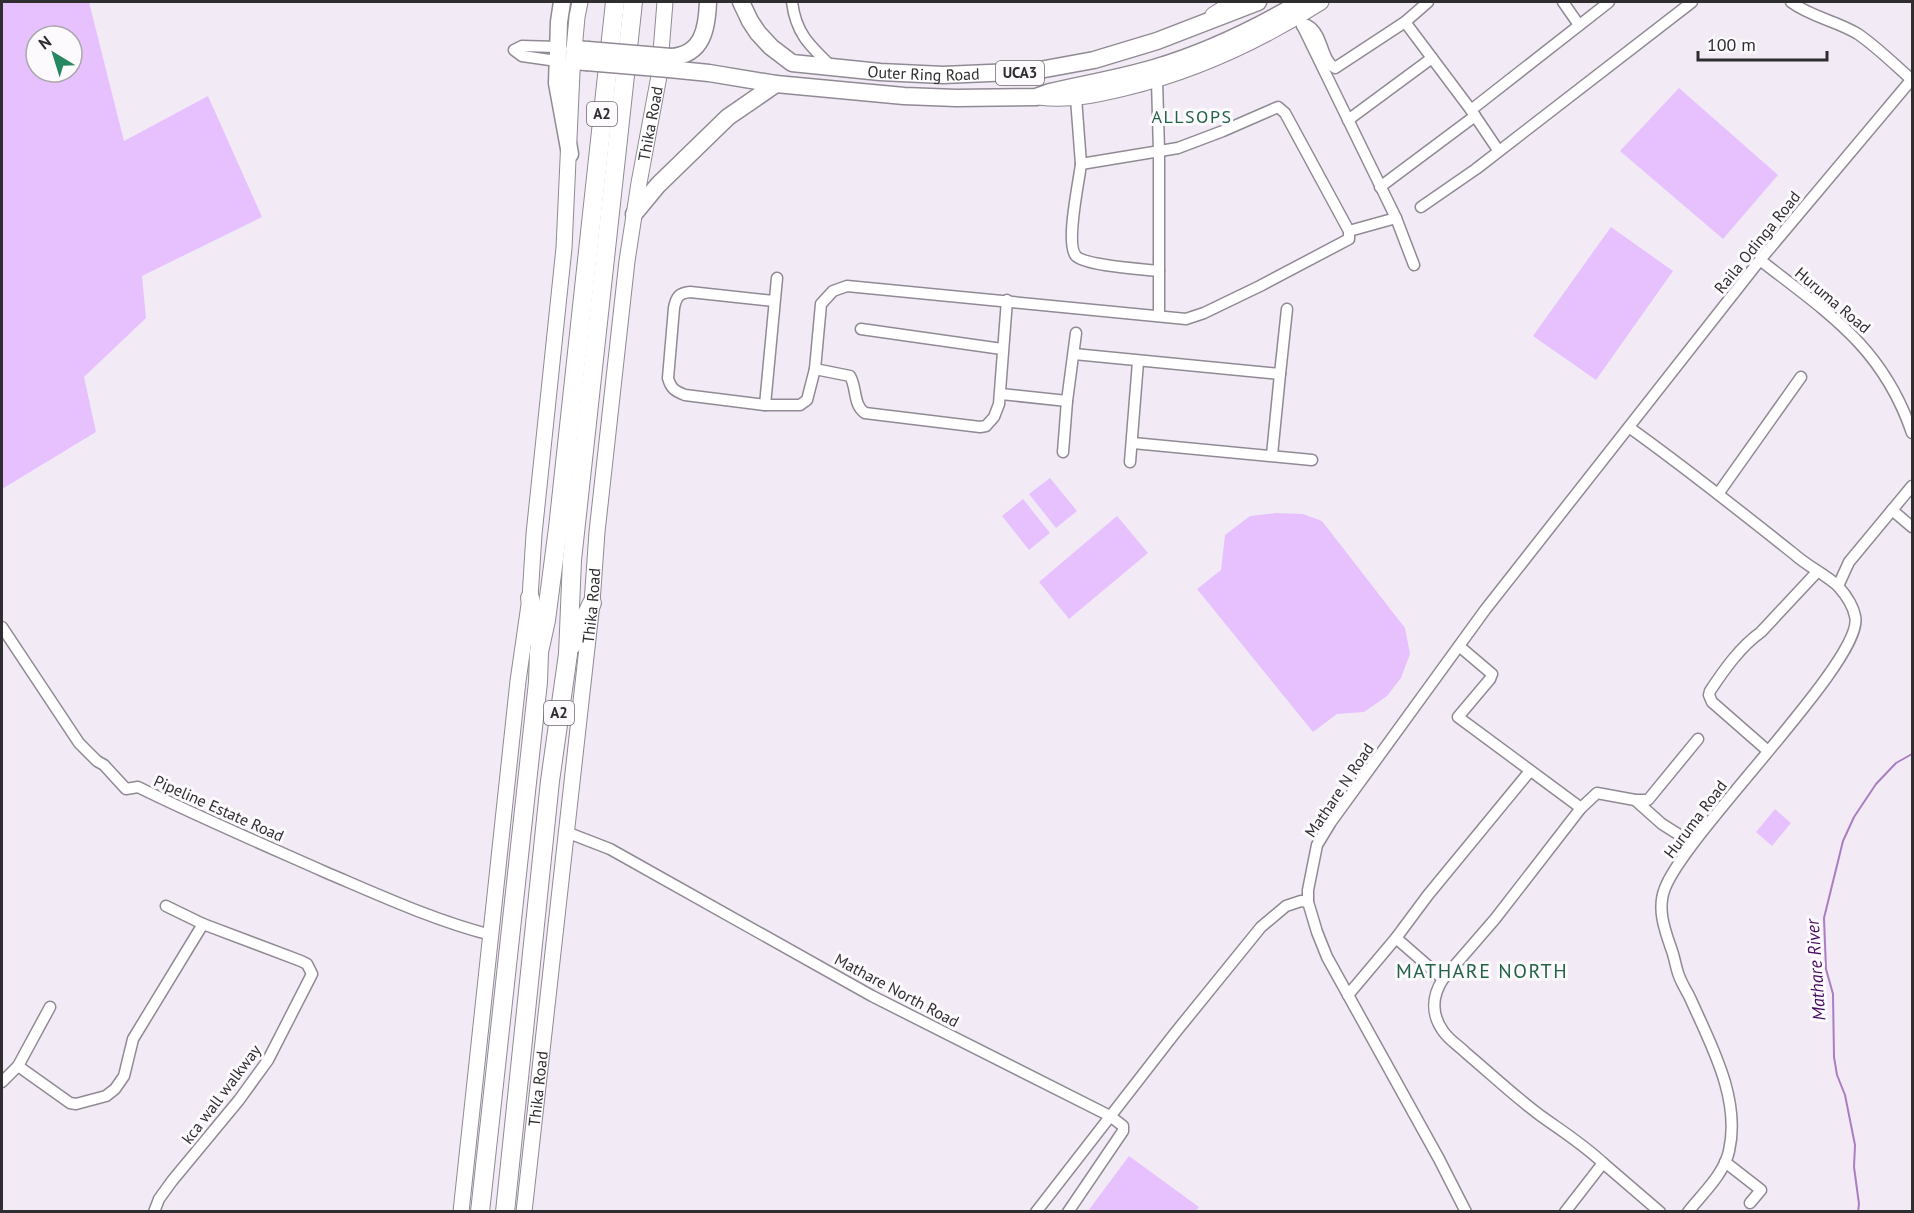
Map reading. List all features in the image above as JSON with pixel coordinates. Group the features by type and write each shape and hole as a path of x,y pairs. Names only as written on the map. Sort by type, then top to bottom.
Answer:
{"highway":[{"name":"A2","path":"480,1212 538,682 539,652 546,620 558,528 615,2"},
{"name":"Thika Road","path":"505,1212 548,792 568,654 572,560 633,2"},
{"path":"531,598 539,652"},
{"path":"568,654 592,603"}],"main road":[{"path":"562,2 559,22 573,55"},
{"path":"559,22 574,2"},
{"path":"461,1212 518,681 531,598 535,523 564,248 570,154 557,83 573,55 580,2"},
{"name":"Thika Road","path":"524,1212 633,214 659,76 665,2"},
{"path":"675,60 697,45 705,33 708,2"},
{"name":"Outer Ring Road","path":"741,2 759,33 771,47 792,63 943,75 1034,71 1094,60 1157,41 1258,2"},
{"name":"Outer Ring Road","path":"1201,23 1234,2"},
{"name":"Outer Ring Road","path":"573,55 675,60 709,73 776,84 957,98 1076,98 1157,80 1227,54 1321,2"},
{"name":"Outer Ring Road","path":"1036,97 1140,72 1300,15"},
{"path":"633,214 658,185 728,117 776,84"}],"street":[{"path":"792,2 794,17 800,33 833,68"},
{"path":"1300,15 1316,32 1329,63 1335,68 1405,22 1428,2"},
{"path":"1563,2 1579,25"},
{"path":"1380,187 1609,2"},
{"path":"1421,207 1476,169 1692,2"},
{"name":"Raila Odinga Road","path":"1630,428 1760,260 1912,79 1860,35 1793,2"},
{"path":"1300,15 1347,120 1396,218 1414,265"},
{"path":"1405,22 1498,150"},
{"path":"1347,120 1432,58"},
{"path":"1157,80 1159,315"},
{"path":"1076,98 1082,164 1071,235 1072,250 1077,257 1092,263 1159,271"},
{"path":"774,301 682,292 675,299 668,378 670,386 685,395 704,398 765,405 792,406 804,403 807,400 815,369 821,304 828,295 847,286 1186,319 1204,313 1344,243 1350,237 1349,231 1285,113 1278,107 1198,141 1159,152 1082,164"},
{"path":"1349,231 1396,218"},
{"name":"Huruma Road","path":"1760,260 1849,330 1868,351 1894,390 1912,433"},
{"path":"765,405 777,278"},
{"path":"815,369 850,376 859,407 865,413 986,426 994,417 1001,394 1002,349 1007,300"},
{"path":"1272,455 1287,309"},
{"path":"861,329 1002,349"},
{"path":"1063,452 1076,333"},
{"path":"1074,354 1280,374"},
{"path":"1131,462 1138,362"},
{"path":"1718,494 1801,377"},
{"path":"1001,394 1067,401"},
{"path":"1630,428 1838,586 1849,562 1912,486"},
{"name":"Mathare N Road","path":"1466,1212 1440,1159 1324,948 1308,902 1310,875 1320,839 1459,646 1630,428"},
{"path":"1133,443 1312,459"},
{"path":"1892,510 1912,527"},
{"path":"1768,751 1712,702 1710,691 1739,652 1817,572"},
{"name":"Huruma Road","path":"1688,1212 1725,1162 1730,1150 1731,1123 1726,1091 1717,1060 1678,974 1662,919 1661,902 1665,888 1692,843 1822,685 1846,648 1857,619 1852,605 1838,586"},
{"name":"Pipeline Estate Road","path":"2,627 80,743 126,789 138,787 293,858 417,911 449,924 491,935"},
{"path":"1459,646 1492,674 1458,717 1581,808"},
{"path":"1659,1212 1580,1142 1540,1116 1447,1037 1439,1025 1434,1008 1437,991 1443,979 1495,919 1581,808 1597,793 1645,801 1651,797 1698,739"},
{"path":"1348,995 1530,771"},
{"path":"1635,800 1662,824 1692,843"},
{"name":"Mathare North Road","path":"566,832 610,849 872,996 1110,1116"},
{"path":"1036,1212 1261,927 1286,906 1301,901 1308,902"},
{"name":"kca wall walkway","path":"154,1212 159,1199 172,1181 239,1100 268,1060 312,974 307,964 290,956 203,924 166,906"},
{"path":"18,1066 70,1103 76,1104 106,1096 115,1089 124,1076 133,1039 203,924"},
{"path":"1396,938 1443,979"},
{"path":"2,1082 18,1066 50,1007"},
{"path":"1068,1212 1123,1131 1123,1126 1110,1116"},
{"path":"1725,1162 1761,1190 1750,1203"},
{"path":"1564,1212 1603,1163"}],"shaded area":[{"path":"2,2 89,2 124,141 208,96 262,217 142,276 146,318 84,377 96,432 2,489"},
{"path":"1679,88 1778,175 1723,239 1620,151"},
{"path":"1611,227 1673,271 1596,380 1533,336"},
{"path":"1050,478 1077,511 1056,528 1029,494"},
{"path":"1023,499 1050,533 1029,550 1002,516"},
{"path":"1276,513 1303,514 1322,521 1405,628 1410,654 1401,678 1387,696 1364,712 1337,714 1313,732 1197,589 1221,570 1225,535 1250,516"},
{"path":"1117,516 1148,553 1069,619 1039,582"},
{"path":"1775,809 1791,823 1772,846 1756,832"},
{"path":"1129,1156 1199,1207 1196,1211 1088,1211"}],"waterway":[{"name":"Mathare River","path":"1858,1212 1854,1167 1855,1145 1845,1095 1837,1075 1834,1057 1833,994 1826,969 1824,918 1843,841 1854,817 1876,784 1896,763 1912,754"}],"district":[{"name":"ALLSOPS","path":"1192,117"},
{"name":"MATHARE NORTH","path":"1482,971"}]}
